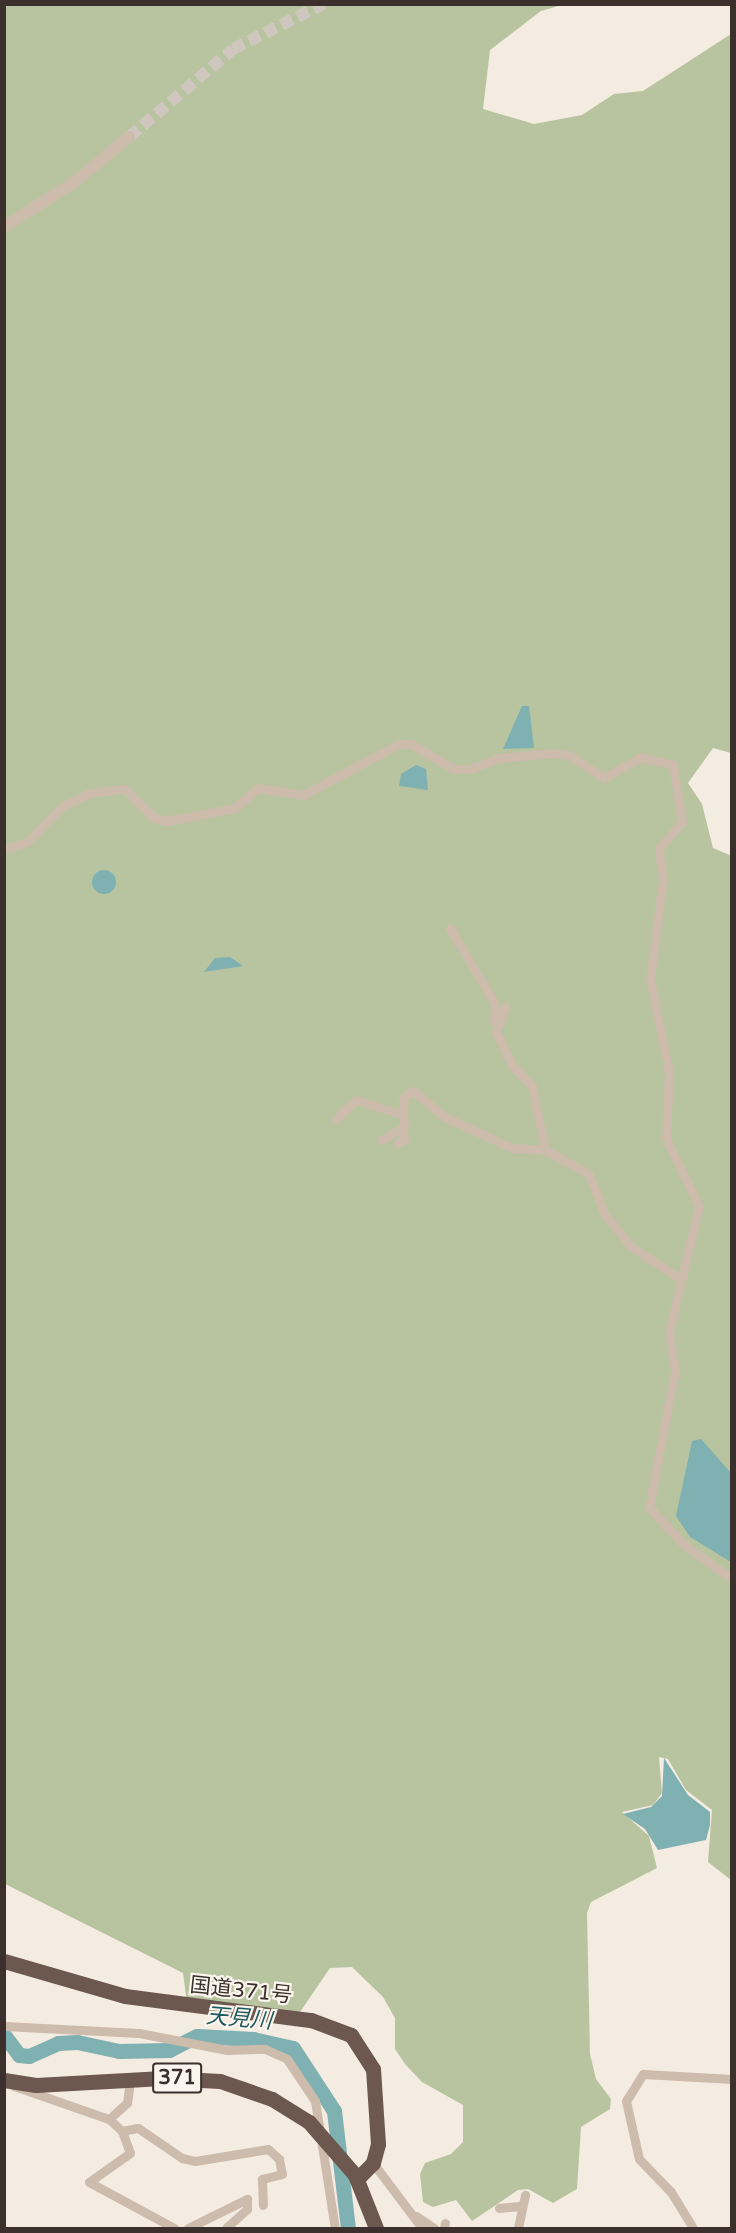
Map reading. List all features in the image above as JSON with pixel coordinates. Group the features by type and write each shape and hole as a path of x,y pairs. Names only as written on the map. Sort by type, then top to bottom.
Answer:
{"highway":[{"name":"国道371号","path":"4,1961 155,2002 311,2020 343,2030 361,2043 374,2069 378,2144 373,2163"},
{"name":"371","path":"4,2080 36,2085 130,2082 228,2083 272,2099 309,2121 356,2177 376,2229"},
{"path":"356,2177 373,2163"}],"street":[{"path":"4,227 76,181 129,137"},
{"path":"4,849 27,842 63,806 90,793 125,789 154,818 167,821 235,808 258,788 303,795 399,744 411,744 454,769 470,769 498,758 554,753 569,755 604,778 641,757 668,762 675,770 682,822 659,848 663,880 650,979 669,1081 666,1139 698,1197 669,1332 675,1371 649,1507 683,1544 732,1579"},
{"path":"450,928 495,1004 495,1032 512,1065 532,1086 545,1150"},
{"path":"495,1032 505,1007"},
{"path":"398,1143 405,1139 400,1129 403,1098 413,1091 445,1117 512,1148 545,1150 589,1174 604,1213 631,1246 667,1272 680,1278"},
{"path":"336,1119 357,1100 401,1115"},
{"path":"389,1116 401,1115"},
{"path":"381,1140 400,1129"},
{"path":"686,1206 697,1210"},
{"path":"661,1281 667,1272"},
{"path":"4,2026 166,2038 265,2049 297,2068 315,2101 335,2229"},
{"path":"693,2229 670,2192 639,2159 626,2101 643,2074 732,2079"},
{"path":"4,2075 21,2090 110,2119 122,2131 128,2158 89,2182 174,2229"},
{"path":"110,2119 127,2103 130,2082"},
{"path":"122,2131 138,2128 182,2158 195,2161 268,2149 279,2159 282,2174 272,2181 262,2179 263,2205"},
{"path":"373,2163 422,2229"},
{"path":"518,2229 519,2206 525,2195"},
{"path":"188,2229 247,2199 247,2210 226,2229"},
{"path":"499,2208 519,2206"},
{"path":"416,2216 434,2229"}],"green space":[{"path":"4,5 562,5 541,11 490,50 483,109 534,124 582,115 614,94 643,91 731,34 731,753 713,748 688,783 702,804 713,848 732,856 731,1880 708,1862 712,1810 686,1790 668,1759 659,1757 662,1793 653,1805 622,1812 649,1836 657,1868 591,1902 587,1913 590,2054 596,2079 611,2099 610,2109 581,2127 577,2189 553,2203 528,2189 518,2190 472,2221 456,2200 433,2207 423,2202 420,2174 425,2163 451,2154 463,2142 463,2105 422,2082 405,2064 395,2049 395,2018 383,1997 352,1967 330,1968 300,2012 187,2003 183,1973 5,1884"}],"water":[{"path":"522,706 529,706 534,748 503,749"},
{"path":"416,765 426,769 428,790 399,786 401,774"},
{"path":"104,870 112,874 116,882 112,890 104,894 96,890 92,882 96,874"},
{"path":"230,957 243,966 204,972 215,958"},
{"path":"701,1439 731,1473 731,1562 690,1537 676,1516 692,1441"},
{"path":"664,1758 688,1795 710,1812 710,1825 706,1840 658,1850 645,1829 623,1814 651,1807 662,1796"}],"waterway":[{"name":"天見川","path":"4,2035 19,2055 29,2056 58,2043 77,2042 119,2051 169,2050 197,2036 253,2039 293,2048 334,2111 348,2228"}],"tunnel":[{"path":"129,137 233,49 323,4"}]}
